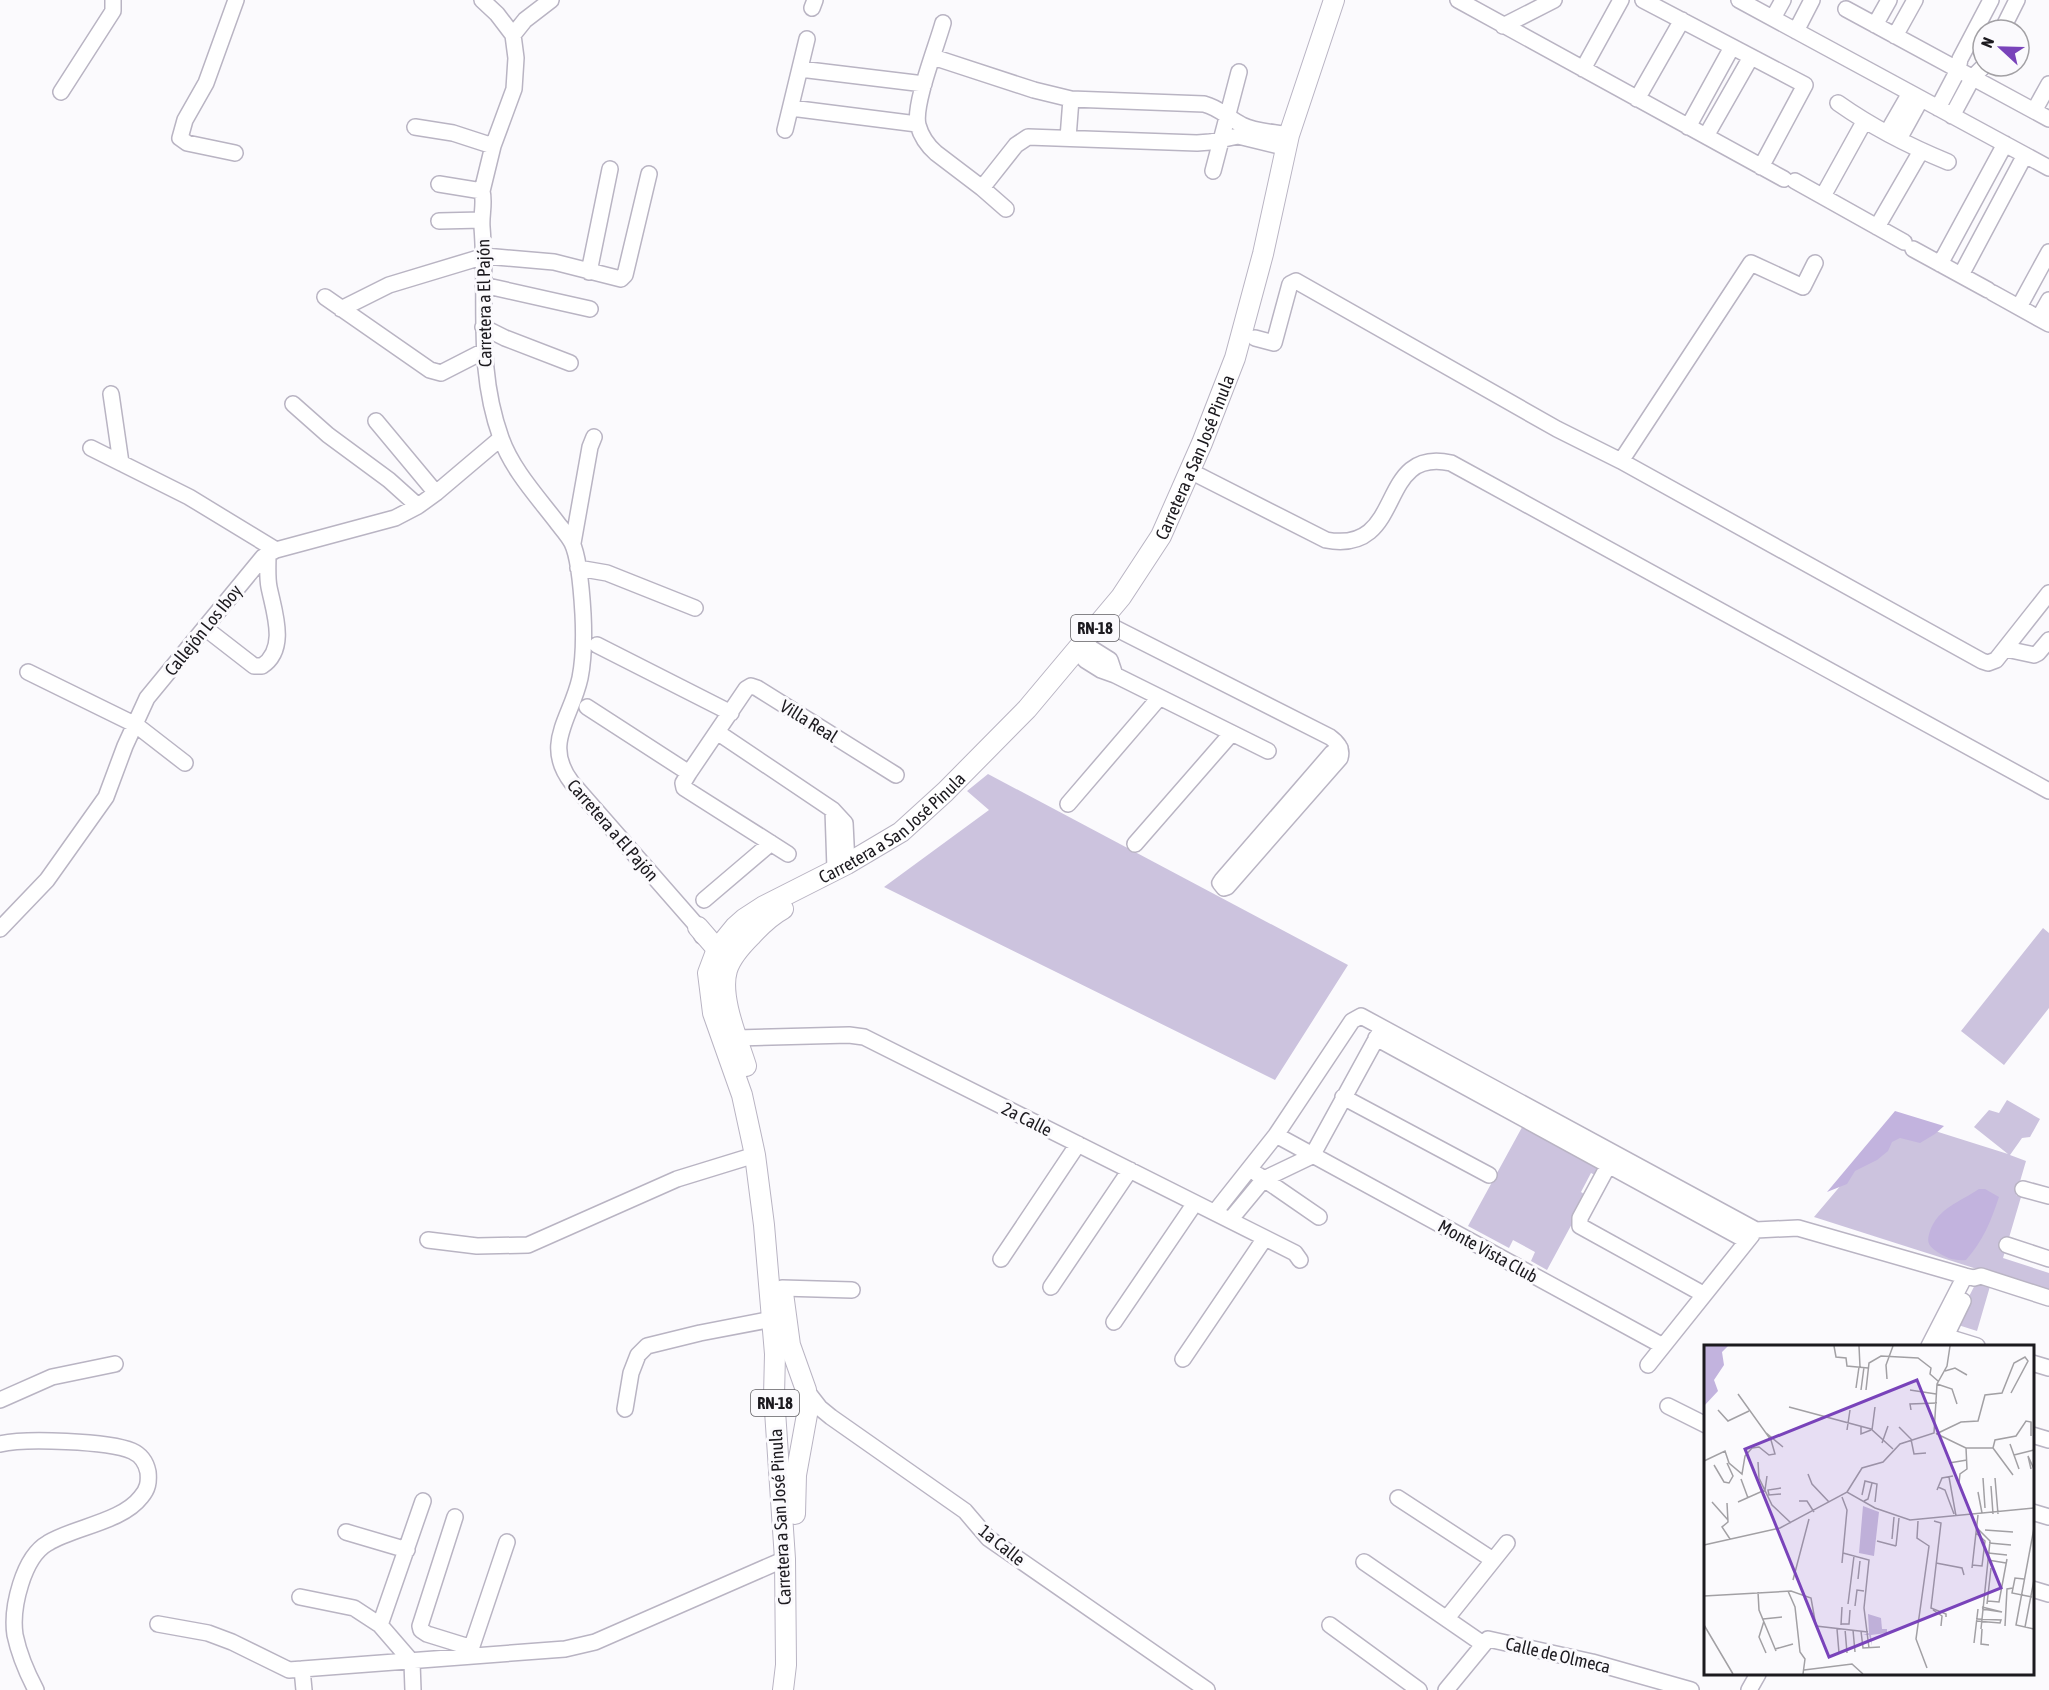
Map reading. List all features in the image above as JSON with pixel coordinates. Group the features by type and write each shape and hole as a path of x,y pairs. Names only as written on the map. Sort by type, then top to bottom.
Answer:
{"main road":[{"name":"Carretera a San José Pinula","path":"792,1690 797,1642 798,1570 794,1503 796,1475 807,1424 806,1390 790,1345 770,1170 756,1104 735,1047 713,1013 708,973 717,949 735,927 764,906 901,832 945,792 1027,709 1121,597 1161,536 1202,443 1235,358 1263,254 1288,141 1334,0"},
{"name":"Carretera a San José Pinula","path":"783,1690 786,1665 785,1559 774,1392 773,1320 755,1155 742,1095 725,983 727,968 736,952 771,915 833,883 909,839 966,786 1032,719 1099,662 1113,627 1142,590 1168,546 1237,392 1255,338 1303,132 1346,0"},
{"path":"699,928 717,949 720,961 719,994 722,1007 731,1018"},
{"path":"774,1392 780,1386 789,1383 806,1390"},
{"path":"776,1426 791,1434 807,1424"},
{"path":"785,1559 791,1564 792,1635 797,1642"}],"street":[{"path":"61,92 112,11 113,0"},
{"path":"235,153 187,143 180,138 185,120 206,82 236,0"},
{"path":"482,0 497,14 513,35 525,20 551,0"},
{"path":"525,20 530,0"},
{"path":"1458,0 1688,127 1823,196 2044,321 2049,300"},
{"path":"1503,26 1554,0"},
{"path":"1583,69 1621,0"},
{"path":"1643,0 1805,85 1761,166"},
{"path":"1739,0 2049,168"},
{"path":"1773,18 1783,0"},
{"path":"1796,31 1812,0"},
{"path":"1875,25 1889,0"},
{"path":"1895,36 1915,0"},
{"path":"1938,108 1958,70 1960,59 1991,0"},
{"path":"2008,18 2017,0"},
{"path":"1846,9 1971,76"},
{"path":"1637,99 1682,20"},
{"path":"943,23 924,84 917,124 929,147 1006,208"},
{"name":"Carretera a El Pajón","path":"513,35 516,58 514,88 493,146 482,191 485,256 484,351 487,386 501,438 521,477 573,543 578,568 583,614 581,666 575,698 558,743 559,763 572,783 699,928 707,949 708,973"},
{"path":"785,130 807,39"},
{"path":"1688,127 1732,47"},
{"path":"933,57 1044,93 1071,99 1192,103 1214,107 1249,128 1288,141"},
{"path":"1706,136 1751,57"},
{"path":"800,69 924,84"},
{"path":"1213,171 1239,72"},
{"path":"1952,116 1972,78"},
{"path":"1975,78 2049,119"},
{"path":"2034,111 2049,84"},
{"path":"1893,136 1915,96"},
{"path":"1068,138 1071,99"},
{"path":"1838,103 1864,122 1920,151 1948,162"},
{"path":"791,108 917,124"},
{"path":"1823,196 1864,122"},
{"path":"415,126 453,133 493,146"},
{"path":"982,188 1021,140 1036,136 1197,143 1238,136 1288,141"},
{"path":"1940,264 2005,144"},
{"path":"1877,227 1920,151"},
{"path":"1961,275 2025,155"},
{"path":"589,272 610,169"},
{"path":"341,309 389,285 485,256 554,262 621,279 626,276 648,174"},
{"path":"1989,174 2009,185"},
{"path":"439,184 482,191"},
{"path":"439,221 482,220"},
{"path":"2019,308 2049,252"},
{"path":"1621,461 1751,263 1789,272 1803,286 1815,263"},
{"path":"1255,338 1274,343 1290,284 1296,281 1557,429 1621,461 1982,662 1988,663 1995,660 2006,649 2049,593"},
{"path":"483,285 590,309"},
{"path":"325,297 436,373 441,373 484,351"},
{"path":"483,327 504,338 570,363"},
{"path":"111,394 121,463"},
{"path":"293,404 328,435 389,480 418,506"},
{"path":"376,422 436,493"},
{"path":"573,543 590,447 594,437"},
{"path":"91,448 189,497 272,552 395,518 436,493 501,438"},
{"path":"1200,476 1326,540 1346,543 1362,538 1374,528 1402,479 1410,471 1423,463 1440,461 1451,463 2049,791"},
{"path":"205,628 254,666 261,666 268,660 277,639 275,612 268,585 272,552"},
{"name":"Callejón Los Iboy","path":"2,923 47,880 106,797 125,746 147,698 263,557 272,552"},
{"path":"578,568 607,573 695,608"},
{"path":"1113,627 1337,742 1340,748 1332,753 1262,841"},
{"path":"2006,649 2034,655 2049,640"},
{"path":"597,645 731,713"},
{"path":"1099,662 1159,698 1268,751"},
{"path":"28,672 136,725 185,763"},
{"name":"Villa Real","path":"689,773 746,689 751,686 896,775"},
{"path":"1068,804 1159,698"},
{"path":"587,707 689,773 683,783 684,788 788,854"},
{"path":"717,732 832,810 845,823 841,866"},
{"path":"1134,843 1231,734"},
{"path":"704,900 771,843"},
{"path":"699,928 718,932 735,927"},
{"path":"1215,1212 1276,1135 1353,1020 1363,1017 1379,1033 1751,1235"},
{"path":"1230,1220 1264,1179 1312,1156 1379,1033"},
{"name":"2a Calle","path":"735,1047 849,1035 864,1037 1192,1208 1215,1212 1295,1252 1300,1260"},
{"path":"1343,1097 1489,1175"},
{"path":"1530,1114 1608,1166 1751,1235 1798,1228 1969,1277 1981,1276 2049,1298"},
{"name":"Monte Vista Club","path":"1276,1135 1663,1346"},
{"path":"1001,1260 1075,1149"},
{"path":"428,1239 477,1246 528,1245 677,1179 755,1155"},
{"path":"1608,1166 1580,1218 1580,1226 1704,1294"},
{"path":"1249,1169 1320,1217"},
{"path":"1051,1287 1127,1175"},
{"path":"2023,1189 2049,1197"},
{"path":"1114,1322 1192,1208"},
{"path":"1648,1365 1751,1235"},
{"path":"1184,1359 1265,1238"},
{"path":"2007,1245 2049,1259"},
{"path":"1964,1345 1938,1341 1969,1277"},
{"path":"782,1288 852,1290"},
{"path":"625,1409 631,1373 638,1355 647,1346 700,1333 773,1320"},
{"path":"0,1400 52,1377 115,1364"},
{"path":"2034,1364 2049,1368"},
{"name":"1a Calle","path":"806,1390 831,1418 964,1511 988,1538 1207,1690"},
{"path":"1668,1406 1704,1424"},
{"path":"807,1424 816,1422 825,1425 915,1486"},
{"path":"2034,1436 2049,1440"},
{"path":"0,1444 32,1440 117,1447 132,1451 141,1457 146,1464 148,1475 148,1486 134,1505 47,1544 30,1562 23,1576 17,1602 15,1633 36,1690"},
{"path":"1398,1498 1493,1560"},
{"path":"380,1625 423,1501"},
{"path":"2034,1513 2049,1517"},
{"path":"455,1517 420,1626 421,1630 469,1647 472,1646 507,1542"},
{"path":"346,1532 407,1551"},
{"path":"1447,1618 1507,1543"},
{"path":"158,1624 208,1633 289,1670 565,1649 595,1642 785,1559"},
{"path":"1364,1562 1478,1640"},
{"path":"2034,1590 2049,1594"},
{"path":"300,1597 354,1608 380,1625 412,1662 413,1690"},
{"path":"1330,1625 1419,1690"},
{"path":"433,1635 434,1659"},
{"name":"Calle de Olmeca","path":"1446,1690 1478,1640 1488,1639 1592,1662 1691,1690"},
{"path":"302,1669 304,1690"},
{"path":"1749,1690 1757,1675"}],"shaded area":[{"path":"988,774 1348,965 1275,1080 884,887 989,810 967,791"},
{"path":"2043,928 2049,933 2049,1008 2004,1065 1961,1031"},
{"path":"2007,1100 2040,1119 2030,1137 2022,1138 2010,1155 2026,1161 2016,1195 2021,1197 2003,1258 2049,1273 2049,1292 1814,1217 1897,1119 2008,1154 1974,1127 1989,1110 1999,1113"},
{"path":"1895,1111 1944,1126 1920,1143 1900,1138 1892,1142 1888,1151 1877,1160 1855,1171 1847,1184 1827,1192"},
{"path":"1526,1120 1604,1162 1597,1176 1591,1173 1581,1192 1587,1196 1547,1270 1531,1261 1535,1252 1513,1240 1509,1248 1468,1226"},
{"path":"1979,1189 1985,1189 1999,1197 1982,1238 1966,1260 1943,1256 1928,1242 1934,1223 1950,1206"},
{"path":"1981,1273 1993,1276 1977,1331 1955,1324"}]}
